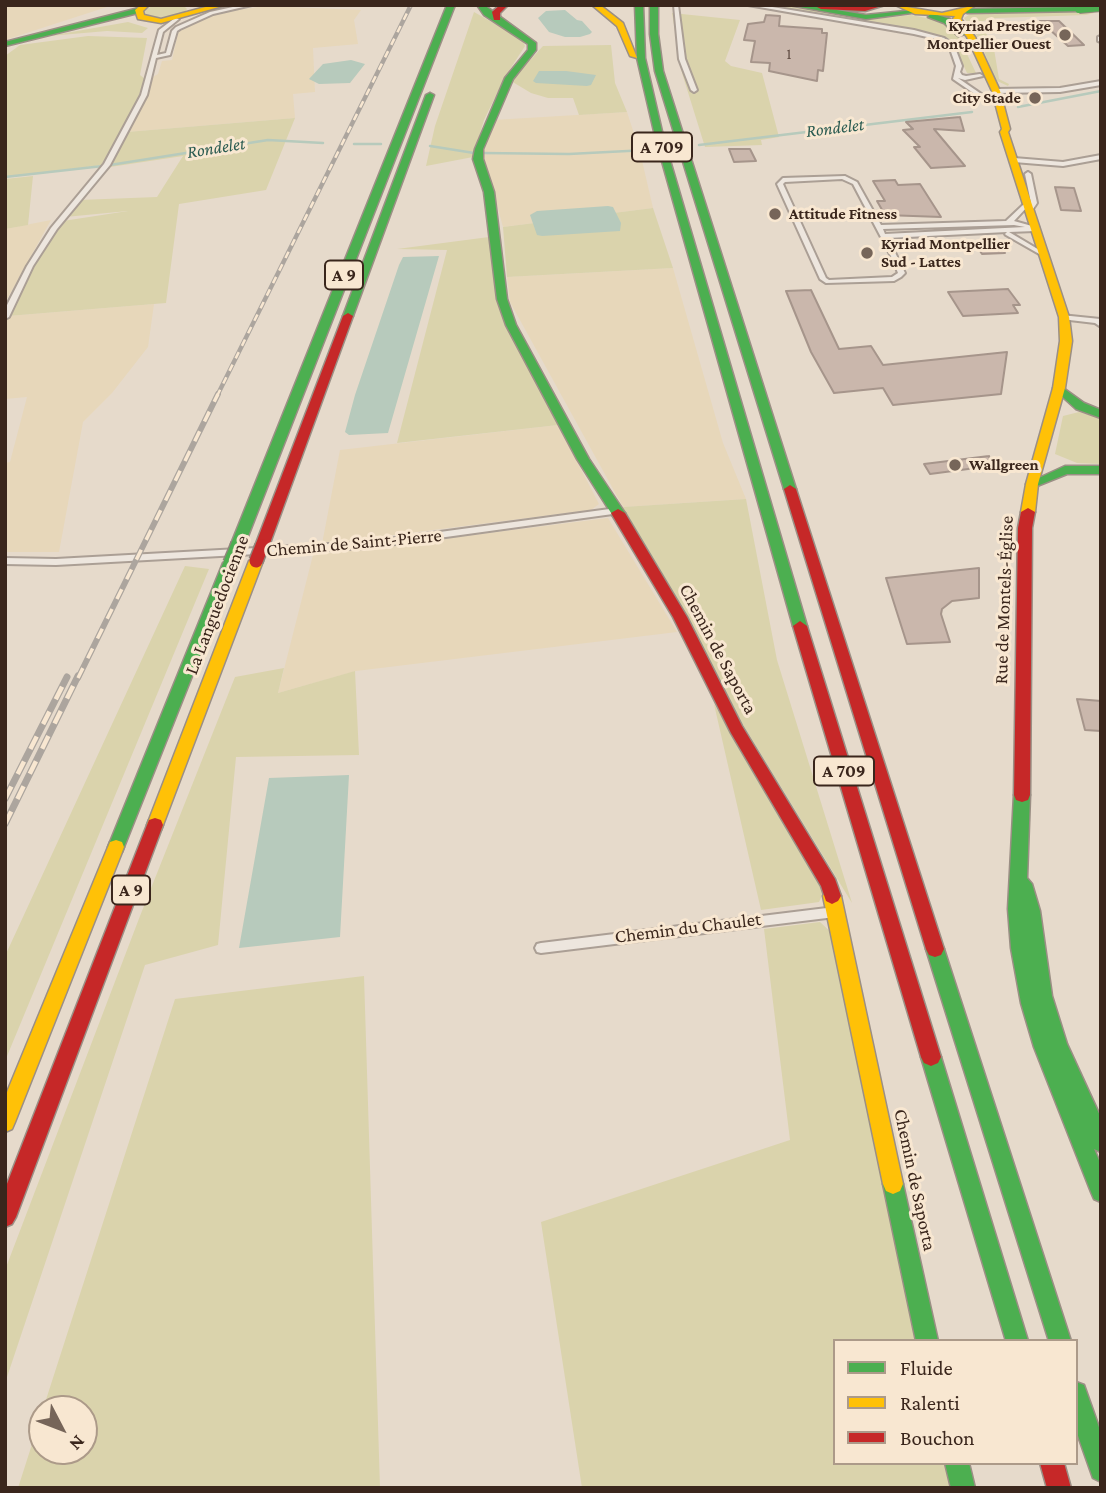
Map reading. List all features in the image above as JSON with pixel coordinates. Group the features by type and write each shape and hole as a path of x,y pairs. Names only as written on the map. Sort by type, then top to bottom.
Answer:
{"main road":[{"path":"5,44 92,23 148,17 177,19 194,9 223,5"},
{"name":"La Languedocienne","path":"5,1122 451,5"},
{"name":"La Languedocienne","path":"5,1217 256,561 464,5"},
{"path":"480,5 501,12"},
{"path":"595,5 622,28 648,94"},
{"name":"A 709","path":"639,5 639,48 648,94 794,610 1016,1339"},
{"name":"A 709","path":"654,5 654,34 659,71 679,141 1059,1339"},
{"path":"668,5 667,27 679,113 679,141"},
{"path":"792,5 866,17 966,10 1084,7 1101,9"},
{"path":"815,6 865,9 882,5"},
{"path":"815,6 870,13 882,12 896,5"},
{"name":"Rue de Montels-Église","path":"896,5 947,21 964,38 992,92 995,107 1019,161 1028,208 1064,317 1066,341 1059,388 1032,484 1025,528 1021,875 1017,909 1031,972 1043,996 1058,1044 1101,1142"},
{"name":"Rue de Montels-Église","path":"966,10 957,19 971,37 998,129 1019,161"},
{"name":"Chemin de Saporta","path":"501,12 528,38 533,50 509,78 478,159 489,192 502,299 511,325 583,459 680,617 736,729 829,884 927,1339"},
{"path":"1059,388 1072,401 1095,412"},
{"path":"1053,409 1095,412"},
{"path":"1043,447 1058,460 1093,470"},
{"path":"1032,484 1056,472 1093,470"},
{"name":"Rue de Montels-Église","path":"1031,972 1030,1003 1044,1047 1101,1192"},
{"path":"1078,1399 1101,1470"},
{"path":"957,1465 963,1488"},
{"path":"1053,1465 1059,1488"}],"street":[{"path":"154,57 168,54 178,28 212,13 250,5"},
{"path":"676,5 682,59 694,90"},
{"path":"750,5 935,37 951,45 960,66 959,74"},
{"path":"5,317 30,266 54,228 107,166 144,95 154,57 148,17"},
{"path":"959,74 988,88"},
{"path":"988,88 974,78 954,75 957,80 988,88 1032,91 1060,90 1101,83"},
{"path":"1019,161 1068,163 1101,157"},
{"path":"1019,161 1043,162"},
{"path":"850,178 884,236 902,273 899,276 894,279 828,282 823,279 780,182 850,178"},
{"path":"1008,223 1028,208"},
{"path":"879,227 1008,223 1036,228"},
{"path":"884,236 1028,231 1036,228"},
{"path":"998,232 1021,239 1043,254"},
{"path":"1064,317 1100,322"},
{"name":"Chemin de Saint-Pierre","path":"5,561 56,562 366,545 617,511"},
{"name":"Chemin du Chaulet","path":"541,948 835,912"}],"shaded area":[{"path":"5,5 113,5 5,40"},
{"path":"155,5 183,5 187,9 183,14 165,19 144,14 146,9"},
{"path":"755,5 783,5 875,19 911,15 942,21 959,37 976,73 967,73 948,38 935,34"},
{"path":"265,6 361,10 354,20 358,44 313,48 315,92 293,94 295,118 127,132 142,106 151,78 158,74 162,61 172,60 178,33 184,27 215,13"},
{"path":"565,10 582,21 592,32 580,37 565,37 549,32 538,18 546,11"},
{"path":"1091,10 1094,13 1086,15 996,18 983,21 982,25 994,49 999,79 1009,84 1008,86 997,81 979,39 964,18 972,13"},
{"path":"474,12 522,39 525,46 505,77 484,120 473,157 426,166 435,126"},
{"path":"672,13 740,20 725,61 731,66 762,73 779,137 761,140 762,145 705,147 682,73"},
{"path":"128,22 148,28 142,33 107,31 49,36"},
{"path":"88,36 147,38 140,75 145,79 135,106 103,165 5,177 5,56 20,45"},
{"path":"611,45 615,83 627,112 579,115 573,98 548,98 531,93 511,81 543,46"},
{"path":"351,60 365,64 350,83 319,84 309,79 323,64"},
{"path":"539,71 596,75 591,85 587,86 536,83 533,81"},
{"path":"627,112 653,208 503,227 483,154 493,120"},
{"path":"295,118 266,190 179,204 166,303 8,316 28,272 63,221 128,211 65,217 79,200 157,197 183,156 110,167 127,132"},
{"path":"33,176 28,225 5,229 5,179"},
{"path":"613,207 621,223 620,231 542,236 537,235 530,215 537,211"},
{"path":"653,208 673,268 507,277 503,227"},
{"path":"51,220 5,303 5,229"},
{"path":"489,237 496,299 558,425 397,443 447,250 397,249"},
{"path":"439,256 388,433 349,435 345,432 355,395 403,257"},
{"path":"673,268 723,443 746,499 623,507 510,302 507,277"},
{"path":"154,304 148,347 112,393 83,422 59,552 5,552 5,463 10,462 27,397 5,399 5,323 8,316"},
{"path":"1079,412 1101,418 1101,464 1077,463 1055,454 1063,416"},
{"path":"558,425 599,504 591,510 322,544 340,450"},
{"path":"746,499 777,660 852,903 745,728 623,507"},
{"path":"608,518 677,632 356,671 278,693 313,555"},
{"path":"185,566 209,569 5,1061 5,956"},
{"path":"284,668 278,693 355,671 359,755 236,757 218,945 145,965 5,1383 5,1270 140,916 235,677"},
{"path":"714,704 825,889 819,902 761,910"},
{"path":"349,775 340,937 239,948 269,778"},
{"path":"820,922 836,937 921,1339 833,1339 833,1465 947,1465 952,1488 582,1488 541,1222 790,1140 764,929"},
{"path":"364,976 380,1488 18,1488 28,1457 28,1465 98,1465 98,1395 48,1395 175,999"}],"building":[{"path":"766,15 780,16 779,26 822,29 822,33 827,33 823,71 818,70 817,81 769,71 770,63 751,62 755,41 744,40 748,24 764,22"},
{"name":"Kyriad Prestige Montpellier Ouest","path":"1040,21 1059,21 1084,45 1068,46"},
{"path":"960,117 964,131 934,129 965,166 931,168 914,147 920,147 903,130 913,129 906,122"},
{"path":"729,149 750,149 756,161 734,162"},
{"path":"895,180 898,185 920,184 941,217 885,215 877,201 885,201 873,181"},
{"path":"1055,187 1074,188 1081,211 1061,210"},
{"path":"997,241 1005,253 982,254 974,242"},
{"path":"1008,289 1020,305 1013,305 1018,313 963,316 948,292"},
{"path":"811,290 839,349 871,346 883,365 1007,352 1001,394 893,405 883,388 834,393 811,352 786,291"},
{"name":"Wallgreen","path":"989,456 991,466 930,474 924,464"},
{"path":"979,568 979,598 952,601 942,609 941,614 950,642 907,644 886,578"},
{"path":"1077,699 1101,701 1101,731 1085,730"}],"waterway":[{"name":"Rondelet","path":"1018,107 1101,91"},
{"name":"Rondelet","path":"699,145 972,112"},
{"name":"Rondelet","path":"110,165 268,140 323,143"},
{"path":"354,144 381,144"},
{"path":"430,146 474,153"},
{"name":"Rondelet","path":"482,153 569,154 647,150"},
{"name":"Rondelet","path":"5,177 103,166"}],"railway":[{"path":"217,396 411,5"},
{"path":"1097,5 1101,7"},
{"path":"78,678 218,394"},
{"path":"5,824 78,676"},
{"path":"5,799 67,677"}],"traffic: fast":[{"path":"238,544 451,5"},
{"path":"480,5 487,13 532,43 532,50 509,78 479,149 478,159 489,192 502,299 511,325 583,459 618,513"},
{"path":"639,5 641,58 660,140 800,626"},
{"path":"654,5 654,34 659,71 790,489"},
{"path":"792,5 866,17 915,12"},
{"path":"1079,9 1101,7"},
{"path":"967,11 1079,9"},
{"path":"5,44 139,10"},
{"path":"931,15 947,21 961,34"},
{"path":"348,316 430,95"},
{"path":"1059,388 1080,406 1101,414"},
{"path":"1032,484 1065,470 1101,470"},
{"path":"230,563 238,544"},
{"path":"116,847 230,563"},
{"path":"1022,795 1017,909 1020,948 1030,1003 1044,1047 1101,1192"},
{"path":"1023,884 1031,911 1043,996 1058,1044 1101,1142"},
{"path":"935,949 1059,1339"},
{"path":"931,1057 1016,1339"},
{"path":"893,1184 927,1339"},
{"path":"1078,1399 1101,1470"},
{"path":"957,1465 963,1488"}],"traffic: slow":[{"path":"146,5 139,10 141,17 161,21 223,5"},
{"path":"595,5 620,25 634,56"},
{"path":"898,5 915,12 942,15 960,13 973,5"},
{"path":"960,13 957,19 971,37 996,91 1006,129 1004,132 1064,317 1066,341 1059,388 1032,484 1028,512"},
{"path":"155,825 256,561"},
{"path":"5,1122 116,847"},
{"path":"832,896 893,1184"}],"traffic: jam":[{"path":"497,18 496,12 505,5"},
{"path":"821,7 865,9 882,5"},
{"path":"262,546 348,316"},
{"path":"790,489 935,949"},
{"path":"1022,795 1025,528 1028,512"},
{"path":"618,513 680,617 736,729 829,884 832,896"},
{"path":"256,561 262,546"},
{"path":"800,626 931,1057"},
{"path":"5,1217 155,825"},
{"path":"1053,1465 1059,1488"}],"place":[{"name":"Kyriad Prestige Montpellier Ouest","path":"1065,35"},
{"name":"City Stade","path":"1035,98"},
{"name":"Attitude Fitness","path":"775,214"},
{"name":"Kyriad Montpellier Sud - Lattes","path":"867,253"},
{"name":"Wallgreen","path":"955,465"}]}
